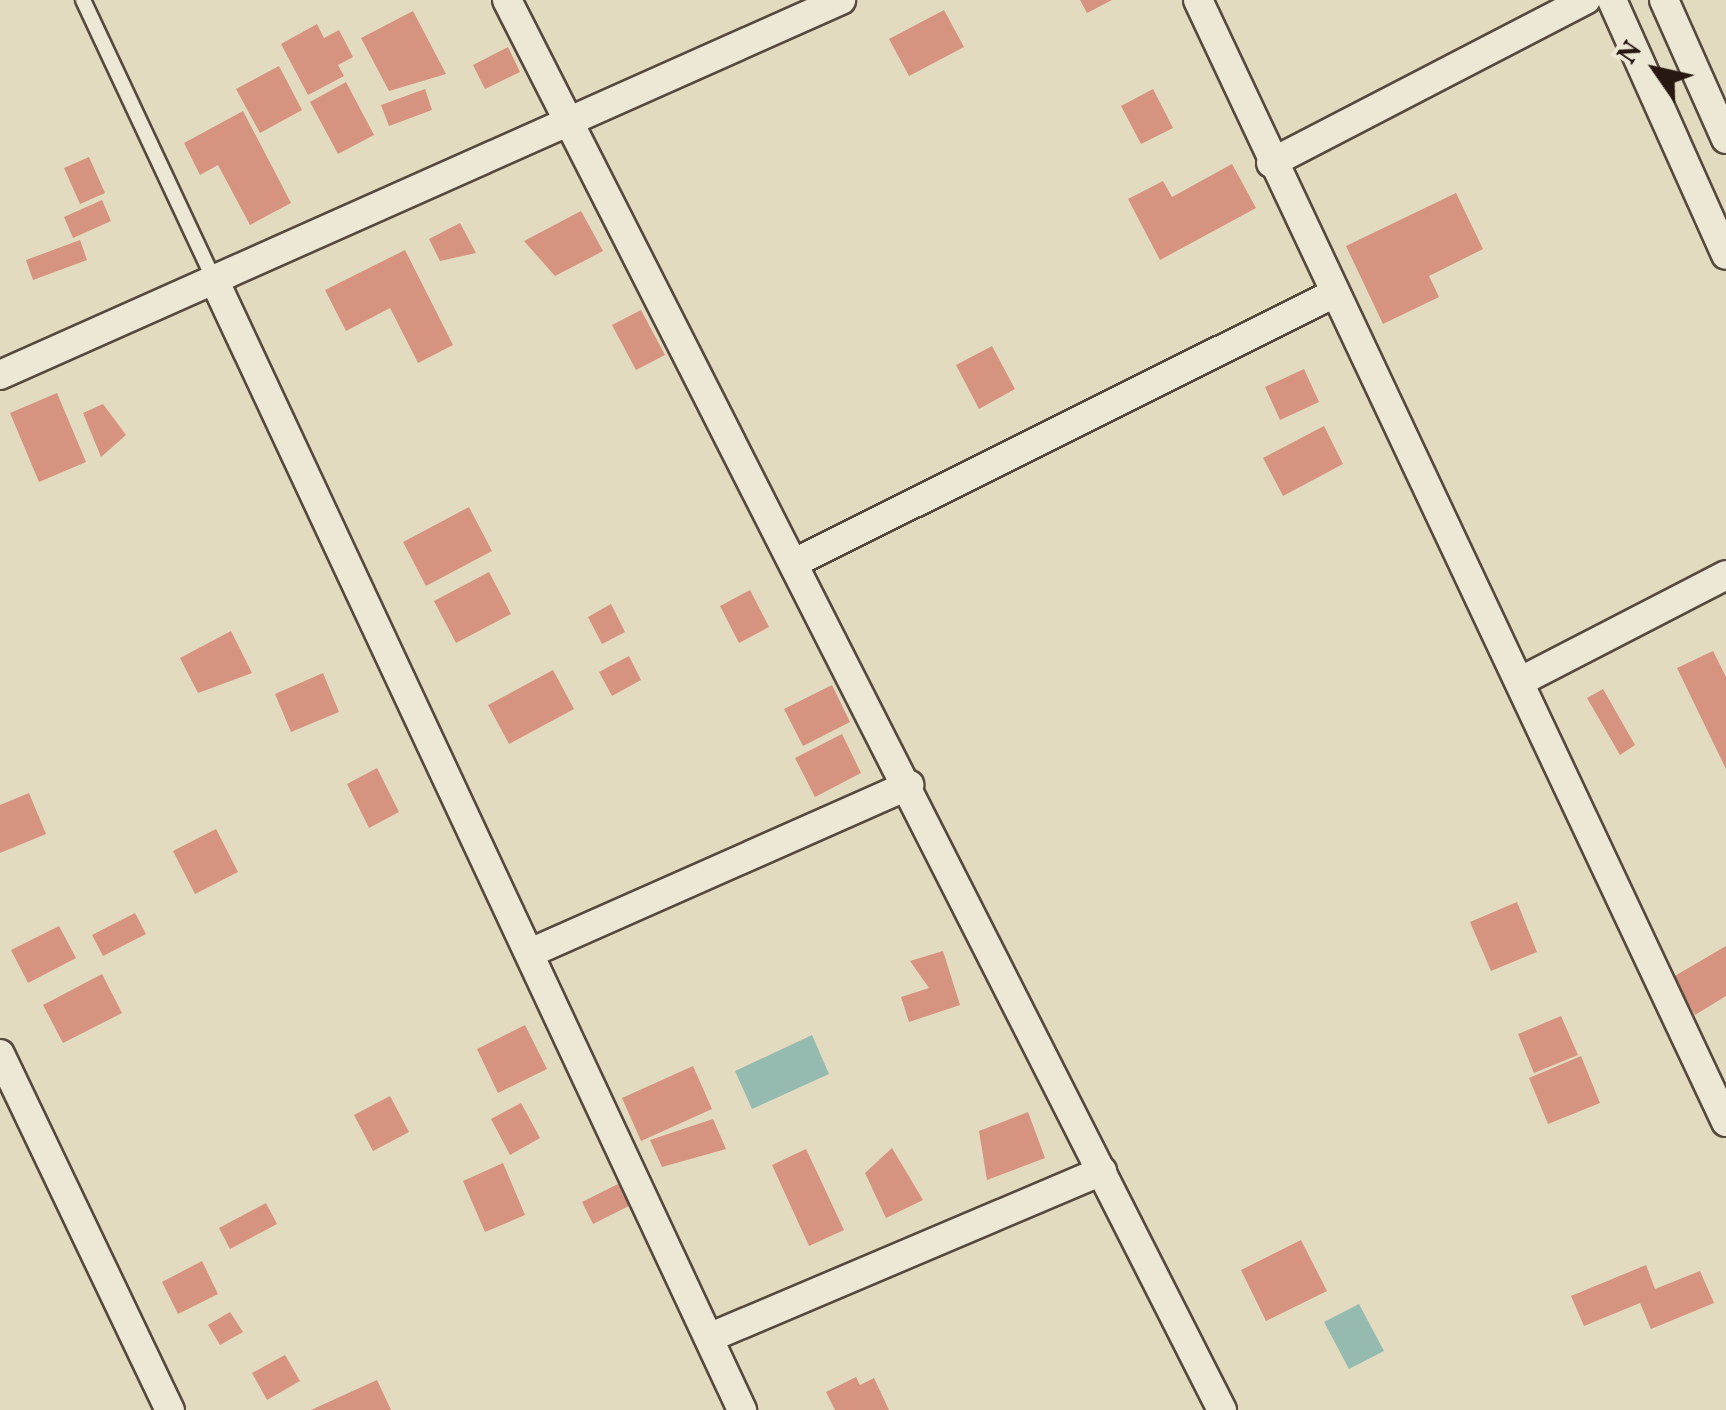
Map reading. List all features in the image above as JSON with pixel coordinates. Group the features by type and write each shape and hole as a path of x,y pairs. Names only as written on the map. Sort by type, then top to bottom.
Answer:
{"street":[{"path":"507,0 796,562 1222,1410"},
{"path":"0,376 217,286 841,0"},
{"path":"1198,0 1271,163 1522,681 1726,1122"},
{"path":"1271,163 1586,0"},
{"path":"1612,0 1726,255"},
{"path":"1664,0 1726,140"},
{"path":"217,286 742,1410"},
{"path":"796,562 1335,293"},
{"path":"1522,681 1726,575"},
{"path":"530,953 909,785"},
{"path":"0,1054 170,1410"},
{"path":"711,1337 1102,1172"}],"lane":[{"path":"83,0 217,286"}],"water":[{"path":"812,1035 829,1074 752,1109 735,1071"},
{"path":"1359,1304 1384,1351 1349,1369 1324,1322"}],"building":[{"path":"1080,0 1112,0 1087,13"},
{"path":"944,10 964,47 909,76 889,39"},
{"path":"413,11 446,74 389,91 361,38"},
{"path":"317,24 324,38 339,30 353,57 338,65 344,76 308,95 281,44"},
{"path":"508,47 520,72 485,89 473,65"},
{"path":"279,66 302,110 260,133 236,89"},
{"path":"346,82 374,135 338,154 310,102"},
{"path":"425,89 432,110 389,126 381,105"},
{"path":"1153,89 1173,128 1141,144 1121,106"},
{"path":"243,111 291,203 250,225 218,165 200,175 184,143"},
{"path":"89,157 105,193 80,204 64,168"},
{"path":"1232,164 1256,208 1160,260 1128,199 1163,181 1172,197"},
{"path":"1456,193 1483,249 1429,276 1439,297 1383,324 1346,246"},
{"path":"102,200 111,221 73,238 64,217"},
{"path":"581,211 603,251 555,276 524,241"},
{"path":"460,223 476,253 440,261 429,239"},
{"path":"80,240 87,260 33,280 26,260"},
{"path":"405,250 453,345 418,363 390,308 346,331 325,290"},
{"path":"641,310 665,355 636,370 612,325"},
{"path":"992,346 1015,389 979,409 956,365"},
{"path":"1304,369 1319,402 1280,420 1265,387"},
{"path":"57,393 86,462 39,482 10,413"},
{"path":"103,404 126,435 101,457 83,413"},
{"path":"1324,426 1343,464 1283,496 1263,458"},
{"path":"469,507 492,551 426,586 403,542"},
{"path":"489,572 511,614 456,643 434,601"},
{"path":"750,590 769,627 739,643 720,606"},
{"path":"611,604 625,632 602,644 588,617"},
{"path":"231,631 252,673 198,693 180,658"},
{"path":"1713,651 1726,677 1726,769 1677,668"},
{"path":"629,656 641,680 612,696 599,672"},
{"path":"553,670 574,709 509,744 488,705"},
{"path":"323,673 339,712 291,732 275,694"},
{"path":"832,685 850,722 803,746 784,709"},
{"path":"1603,689 1635,745 1620,755 1587,698"},
{"path":"842,734 861,773 815,797 795,758"},
{"path":"377,768 399,812 369,828 347,784"},
{"path":"29,793 46,834 0,853 0,805"},
{"path":"216,829 238,872 195,894 173,851"},
{"path":"1517,902 1537,952 1491,971 1470,922"},
{"path":"135,913 146,934 103,956 92,935"},
{"path":"59,926 76,958 28,983 11,950"},
{"path":"1726,946 1726,996 1695,1015 1673,977"},
{"path":"943,951 960,1005 909,1022 901,997 929,988 910,961"},
{"path":"102,974 122,1013 63,1043 43,1005"},
{"path":"1561,1016 1578,1055 1534,1073 1518,1034"},
{"path":"525,1025 547,1069 498,1093 477,1049"},
{"path":"1581,1056 1600,1103 1548,1124 1529,1078"},
{"path":"693,1066 712,1109 641,1141 622,1098"},
{"path":"390,1096 409,1132 373,1151 354,1115"},
{"path":"521,1103 540,1138 510,1155 491,1119"},
{"path":"1028,1112 1045,1158 987,1180 979,1131"},
{"path":"713,1119 726,1149 662,1167 650,1140"},
{"path":"892,1148 923,1200 886,1218 865,1173"},
{"path":"806,1149 844,1230 809,1246 772,1165"},
{"path":"503,1163 525,1215 485,1232 463,1181"},
{"path":"618,1184 629,1206 593,1224 582,1202"},
{"path":"266,1203 277,1224 230,1249 219,1228"},
{"path":"1301,1240 1327,1291 1266,1321 1241,1270"},
{"path":"202,1261 218,1294 178,1314 162,1282"},
{"path":"1646,1265 1655,1289 1700,1271 1714,1303 1651,1329 1640,1303 1584,1326 1571,1296"},
{"path":"230,1312 243,1332 220,1345 208,1325"},
{"path":"285,1355 300,1381 267,1400 252,1373"},
{"path":"856,1377 860,1385 874,1378 889,1410 835,1410 826,1392"},
{"path":"377,1380 391,1410 311,1410"}]}
